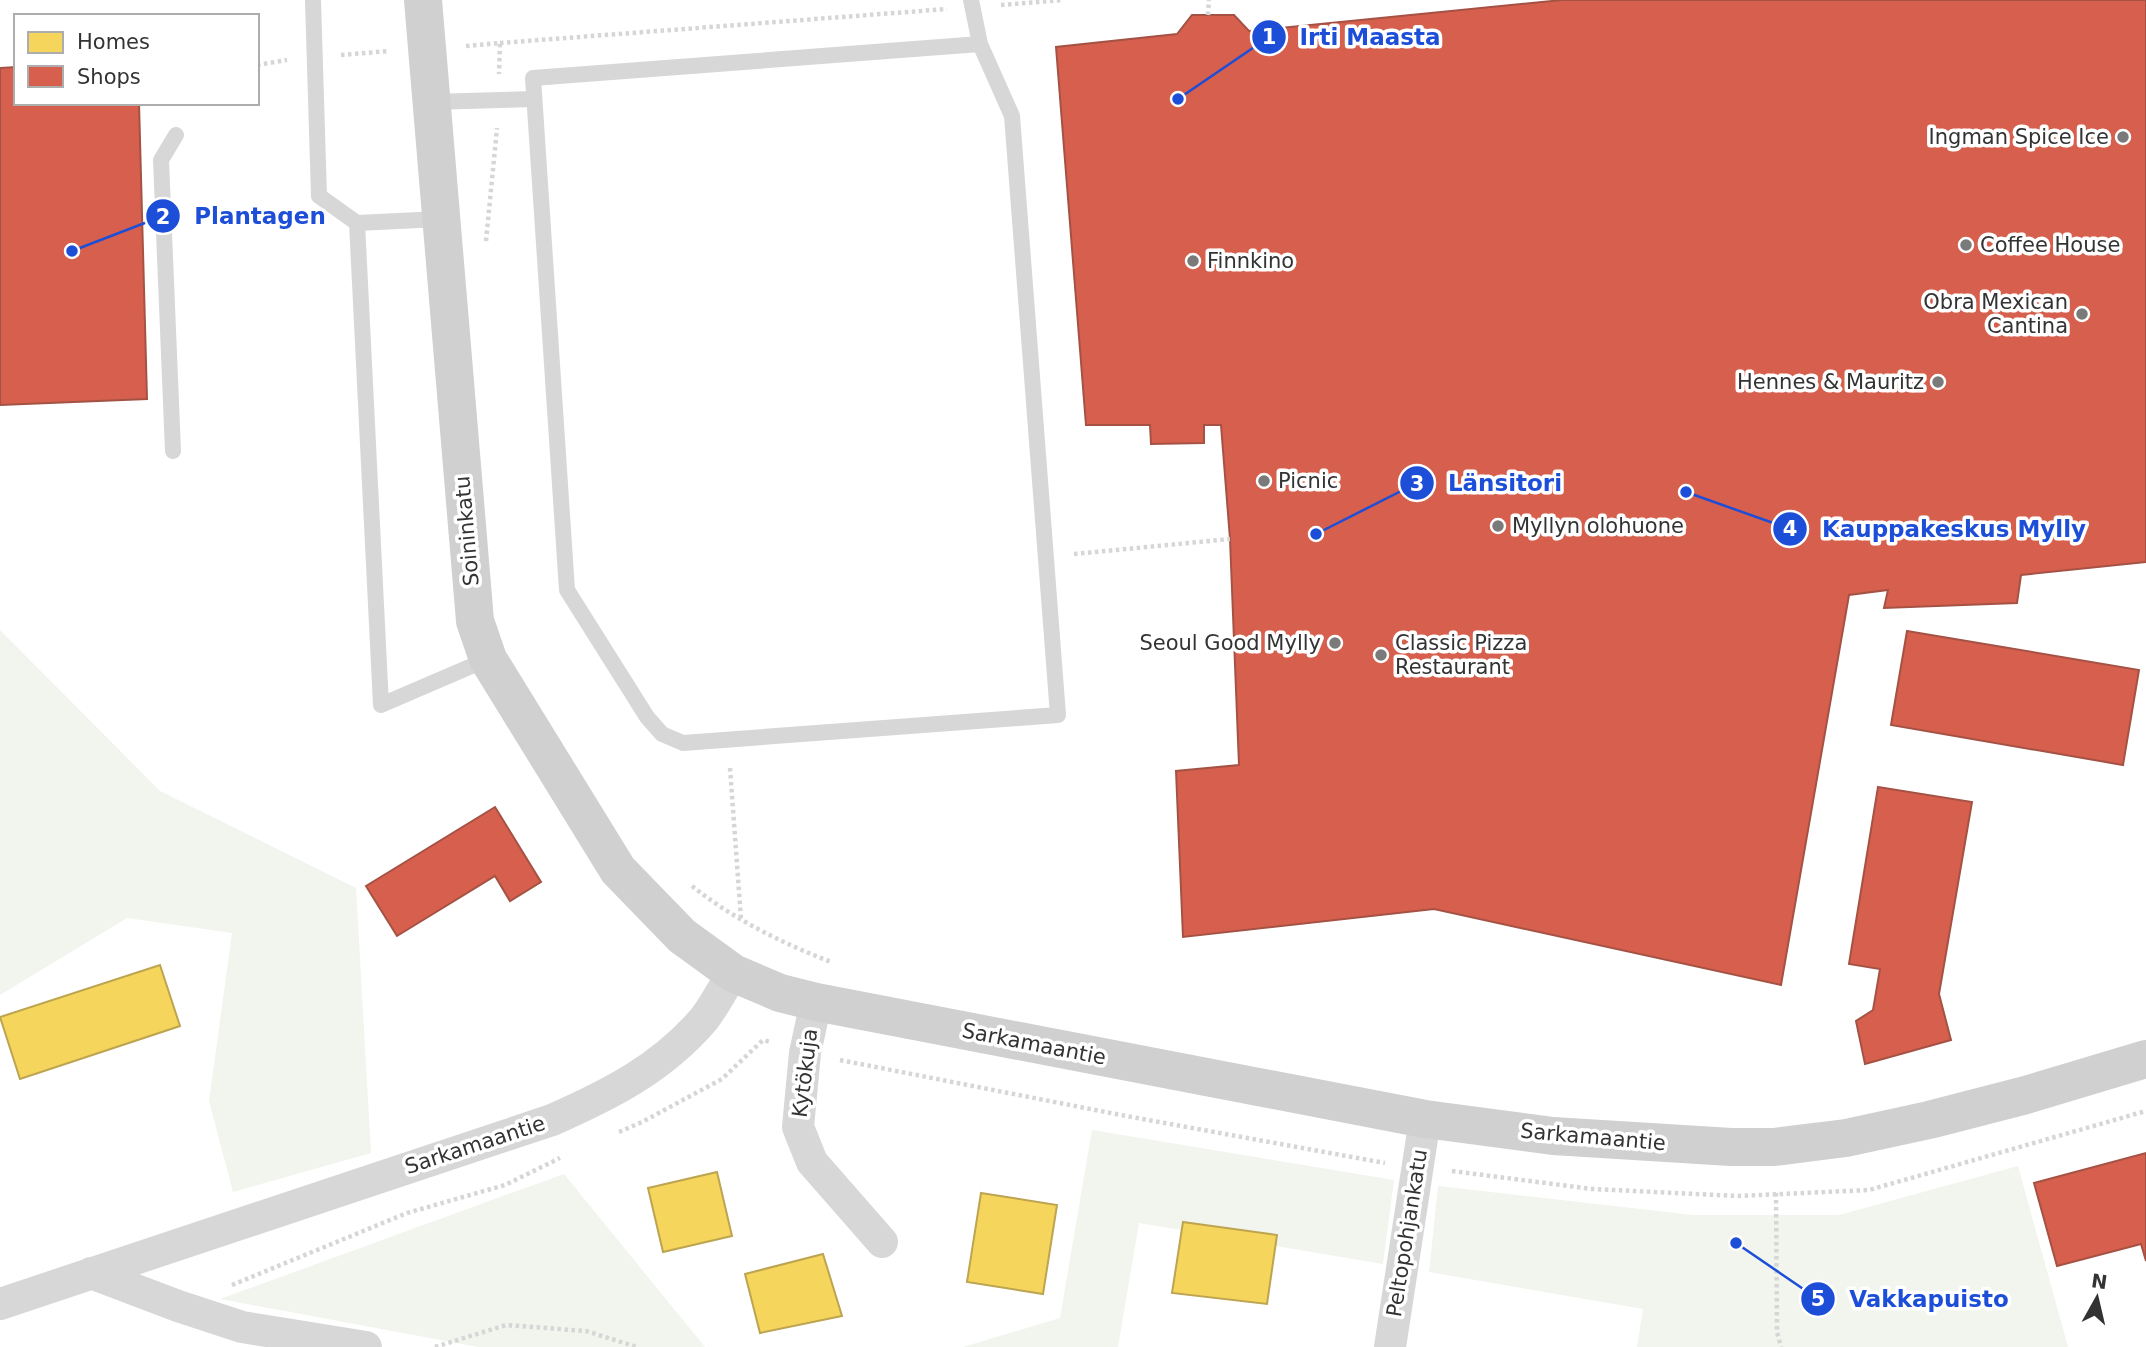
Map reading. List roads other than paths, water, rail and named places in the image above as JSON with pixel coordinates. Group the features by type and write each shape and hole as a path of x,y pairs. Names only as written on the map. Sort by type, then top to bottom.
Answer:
{"street":[{"name":"Soininkatu","path":"423,0 475,621 488,659 618,870 682,936 733,973"},
{"name":"Sarkamaantie","path":"0,1304 552,1120 581,1107 656,1066 704,1018 733,973 780,993 816,1002 1425,1119 1553,1136 1731,1147 1774,1147 1846,1138 2026,1095 2146,1059"},
{"name":"Kytökuja","path":"816,1002 804,1053 798,1127 812,1162 882,1242"},
{"name":"Peltopohjankatu","path":"1390,1347 1425,1119"},
{"path":"91,1273 178,1306 242,1326 366,1347"}],"lane":[{"path":"313,0 318,196 357,223 440,219"},
{"path":"972,4 980,44 1012,116 1058,715 683,743 662,734 647,717 567,590 533,78 980,44"},
{"path":"431,102 534,99"},
{"path":"173,451 161,160 176,135"},
{"path":"357,223 381,705 488,659"}],"place":[{"name":"Irti Maasta","path":"1178,99"},
{"name":"Ingman Spice Ice","path":"2123,137"},
{"name":"Coffee House","path":"1966,245"},
{"name":"Plantagen","path":"72,251"},
{"name":"Finnkino","path":"1193,261"},
{"name":"Obra Mexican Cantina","path":"2082,314"},
{"name":"Hennes & Mauritz","path":"1938,382"},
{"name":"Picnic","path":"1264,481"},
{"name":"Kauppakeskus Mylly","path":"1686,492"},
{"name":"Myllyn olohuone","path":"1498,526"},
{"name":"Länsitori","path":"1316,534"},
{"name":"Seoul Good Mylly","path":"1335,643"},
{"name":"Classic Pizza Restaurant","path":"1381,655"},
{"name":"Vakkapuisto","path":"1736,1243"}]}
